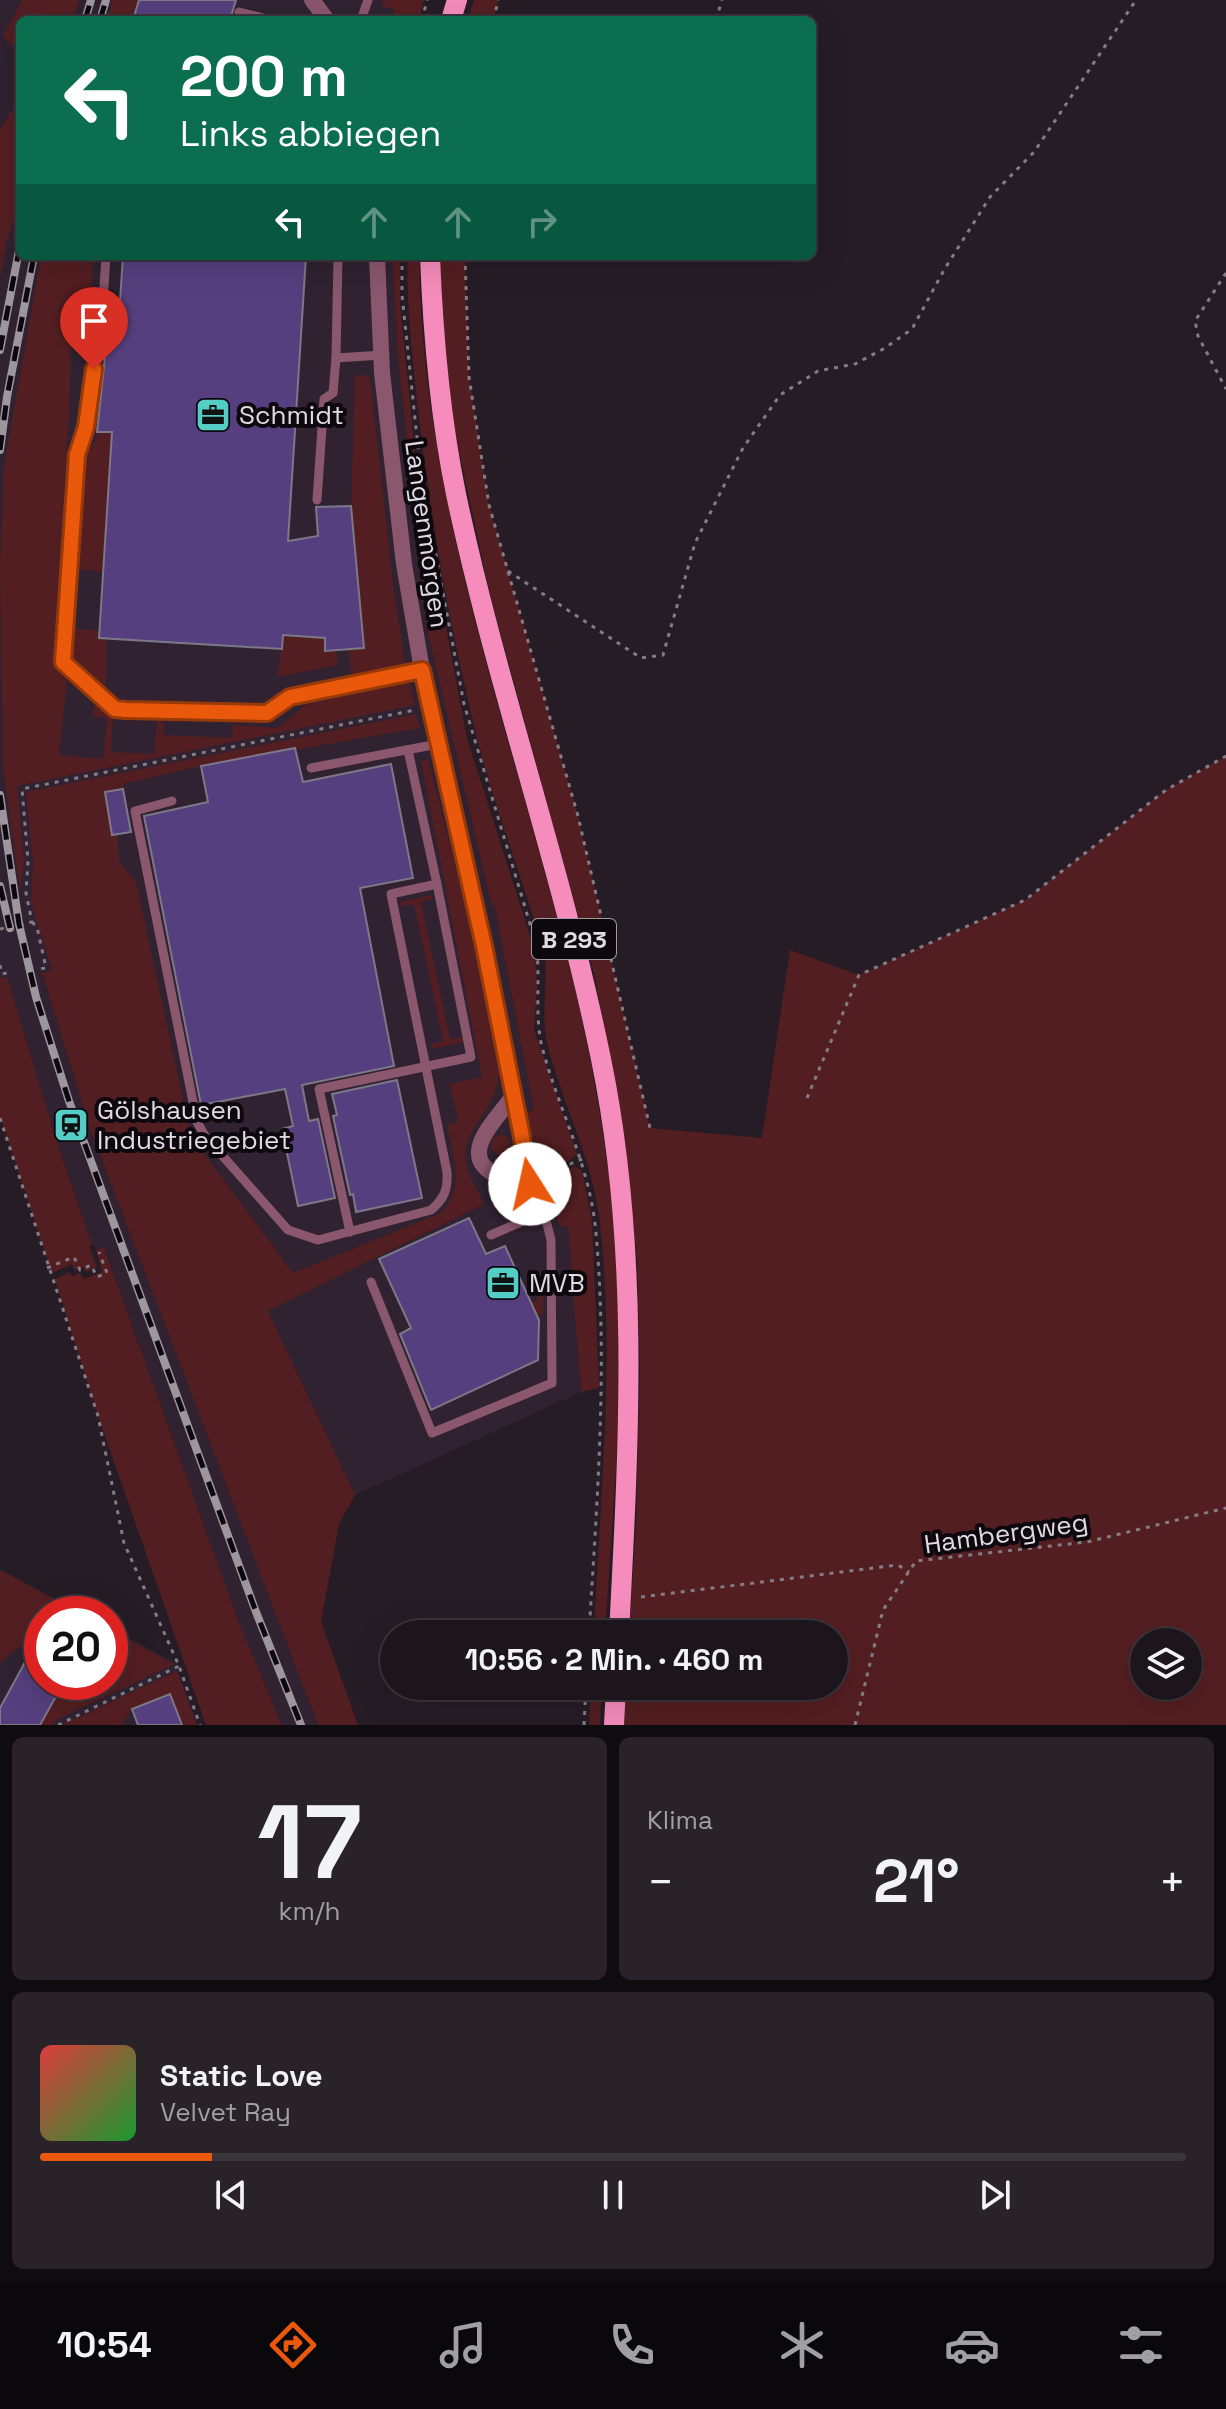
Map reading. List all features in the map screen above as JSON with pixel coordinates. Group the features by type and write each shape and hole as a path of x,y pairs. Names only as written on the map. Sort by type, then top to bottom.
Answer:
{"main road":[{"name":"B 293","path":"430,260 433,342 455,489 499,675 573,933 602,1062 614,1136 626,1242 630,1350 620,1620"},
{"path":"614,1725 615,1700"}],"street":[{"name":"Langenmorgen","path":"377,260 382,355 404,564 422,670 484,946 513,1096 525,1160 520,1169"},
{"path":"513,1096 483,1138 477,1157 488,1172 500,1177 520,1169"}],"lane":[{"path":"239,12 255,16"},
{"path":"106,260 101,326 86,427 77,455 63,662 115,709 267,713 290,697 422,670"},
{"path":"317,500 324,399 333,393 338,260"},
{"path":"336,358 382,355"},
{"path":"311,768 438,744"},
{"path":"350,1232 319,1089 471,1057 408,750"},
{"path":"172,801 135,811 197,1122 205,1136 288,1230 318,1240 431,1210 442,1200 448,1187 427,1066 391,894 437,884"},
{"path":"371,1282 432,1433 552,1383 551,1240 544,1212 520,1169"},
{"path":"491,1235 544,1212"}],"path":[{"path":"508,571 641,658 663,655 695,543 743,448 780,395 818,371 855,364 912,329 944,270 990,197 1034,152 1136,0"},
{"path":"402,260 402,295 421,476 464,704 536,944 538,1019 542,1046 582,1159 591,1194 603,1366 590,1620"},
{"path":"465,260 469,377 489,505 585,841 650,1128"},
{"path":"1226,273 1195,321 1198,336 1226,389"},
{"path":"38,969 46,968 26,893 28,861 22,789 430,707"},
{"path":"807,1098 859,975 1025,900 1166,790 1226,756"},
{"path":"0,929 32,922"},
{"path":"0,965 2,974 7,973"},
{"path":"0,1118 98,1416 124,1543 179,1666 200,1725"},
{"path":"520,1169 541,1177 582,1159"},
{"path":"47,1268 74,1257 80,1270 91,1265 97,1277 107,1273 99,1252"},
{"name":"Hambergweg","path":"855,1725 883,1610 916,1561 1087,1542 1226,1508"},
{"path":"649,1596 898,1565 909,1572"},
{"path":"58,1725 179,1666"},
{"path":"584,1725 585,1700"}],"shaded area":[{"path":"0,0 424,0 420,16 16,16 16,260 392,260 398,357 426,625 490,899 495,908 534,1110 526,1112 560,1226 568,1225 581,1392 355,1495 268,1311 42,974 90,1129 318,1725 282,1725 238,1620 105,1248 96,1250 92,1244 7,978 0,978"},
{"path":"22,0 79,0 74,16 16,16 16,50 3,36"},
{"path":"113,0 139,0 134,16 108,16"},
{"path":"383,0 424,0 420,16 392,16 394,10 381,5"},
{"path":"474,0 498,0 495,16 469,16"},
{"path":"16,104 16,212 0,278 0,129"},
{"path":"40,260 93,260 91,309 71,343 54,666 67,681 59,755 103,759 107,719 93,716 94,703 113,719 111,752 154,754 157,721 164,722 163,735 232,738 233,725 278,728 305,705 409,681 415,705 17,786 24,861 20,891 3,767 0,567 4,466"},
{"path":"392,260 400,260 400,304 418,480 467,738 535,952 537,989 534,1030 577,1154 542,1173 526,1112 534,1110 495,908 490,899 426,625 398,357"},
{"path":"407,260 419,260 425,355 438,452 457,548 560,929 583,1025 604,1141 614,1220 620,1339 617,1450 606,1620 595,1620 606,1372 604,1267 599,1215 590,1172 546,1036 545,957 483,759 448,608 422,443 410,329"},
{"path":"439,260 465,260 469,377 489,505 578,816 650,1128 762,1138 790,950 859,975 1025,900 1166,790 1226,756 1226,1725 622,1725 624,1700 848,1700 848,1620 630,1620 640,1372 637,1260 624,1133 594,973 492,603 456,438 443,347"},
{"path":"367,375 370,378 405,664 352,675 348,649 364,647 351,506 355,376"},
{"path":"101,432 112,434 103,572 73,568 74,533 85,456"},
{"path":"72,628 100,631 100,638 106,639 106,687 70,654"},
{"path":"283,635 325,638 336,650 338,665 277,677"},
{"path":"416,714 420,728 201,766 123,784 123,789 105,793 112,834 117,834 120,863 136,882 191,1136 293,1273 441,1213 453,1192 456,1171 447,1125 458,1122 450,1084 482,1077 421,761 428,759 465,904 499,1075 497,1087 465,1152 469,1173 484,1204 268,1311 355,1495 339,1524 321,1622 358,1725 318,1725 90,1129 42,973 52,970 31,903 33,861 26,792"},
{"path":"432,895 432,899 421,902 450,1039 462,1037 463,1042 432,1049 431,1044 443,1041 414,904 401,906 400,902"},
{"path":"7,977 57,1142 92,1244 89,1246 97,1267 86,1272 83,1267 75,1270 72,1264 52,1273 0,1116 0,978"},
{"path":"501,1135 508,1138 511,1145 508,1152 501,1155 494,1152 491,1145 494,1138"},
{"path":"574,1166 582,1171 592,1221 599,1388 581,1392 568,1226 560,1227 545,1180"},
{"path":"104,1247 238,1620 282,1725 206,1725 98,1416 55,1279 70,1272 72,1277 80,1273 84,1279 102,1272 96,1250"},
{"path":"530,1282 543,1282 543,1314 517,1326 511,1312 538,1300"},
{"path":"0,1569 50,1596 24,1596 24,1700 128,1700 128,1638 174,1662 198,1725 0,1725"},
{"path":"0,1570 48,1596 24,1596 24,1643 0,1663"},
{"path":"128,1639 174,1664 128,1686"},
{"path":"177,1671 197,1725 182,1725 170,1694 132,1709 121,1725 61,1725 115,1700 128,1700 128,1694"},
{"path":"54,1700 98,1700 56,1720 53,1725 40,1725"},
{"path":"590,1700 601,1700 600,1725 589,1725"}],"building":[{"path":"139,0 236,0 231,16 134,16"},
{"path":"123,260 306,260 288,541 318,536 316,507 351,506 364,648 325,651 325,638 283,635 282,649 99,638 112,432 97,432 111,300 120,301"},
{"path":"295,748 303,782 391,764 413,878 360,888 394,1066 302,1085 309,1121 318,1119 335,1198 298,1206 282,1129 293,1126 285,1089 201,1105 144,816 208,802 201,766"},
{"path":"123,789 131,832 112,835 105,792"},
{"path":"397,1080 422,1198 356,1212 333,1116 337,1115 332,1094"},
{"path":"469,1218 486,1254 505,1246 539,1320 538,1360 431,1410 400,1334 411,1328 379,1259"},
{"path":"24,1664 24,1700 54,1700 40,1725 0,1725 0,1708"},
{"path":"170,1694 182,1725 138,1725 132,1709"}],"railway":[{"path":"86,16 91,0"},
{"path":"101,16 106,0"},
{"path":"0,350 17,260"},
{"path":"0,450 33,260"},
{"path":"0,795 19,924 36,997 69,1101 256,1612 301,1725"},
{"path":"0,886 10,928"}],"place":[{"name":"Schmidt","path":"213,415"},
{"name":"Gölshausen Industriegebiet","path":"71,1125"},
{"name":"MVB","path":"503,1283"}],"route":[{"path":"94,369 86,427 77,455 63,662 115,709 126,710 267,713 290,697 422,670 484,946 522,1137 525,1160 517,1172 530,1184"}]}
